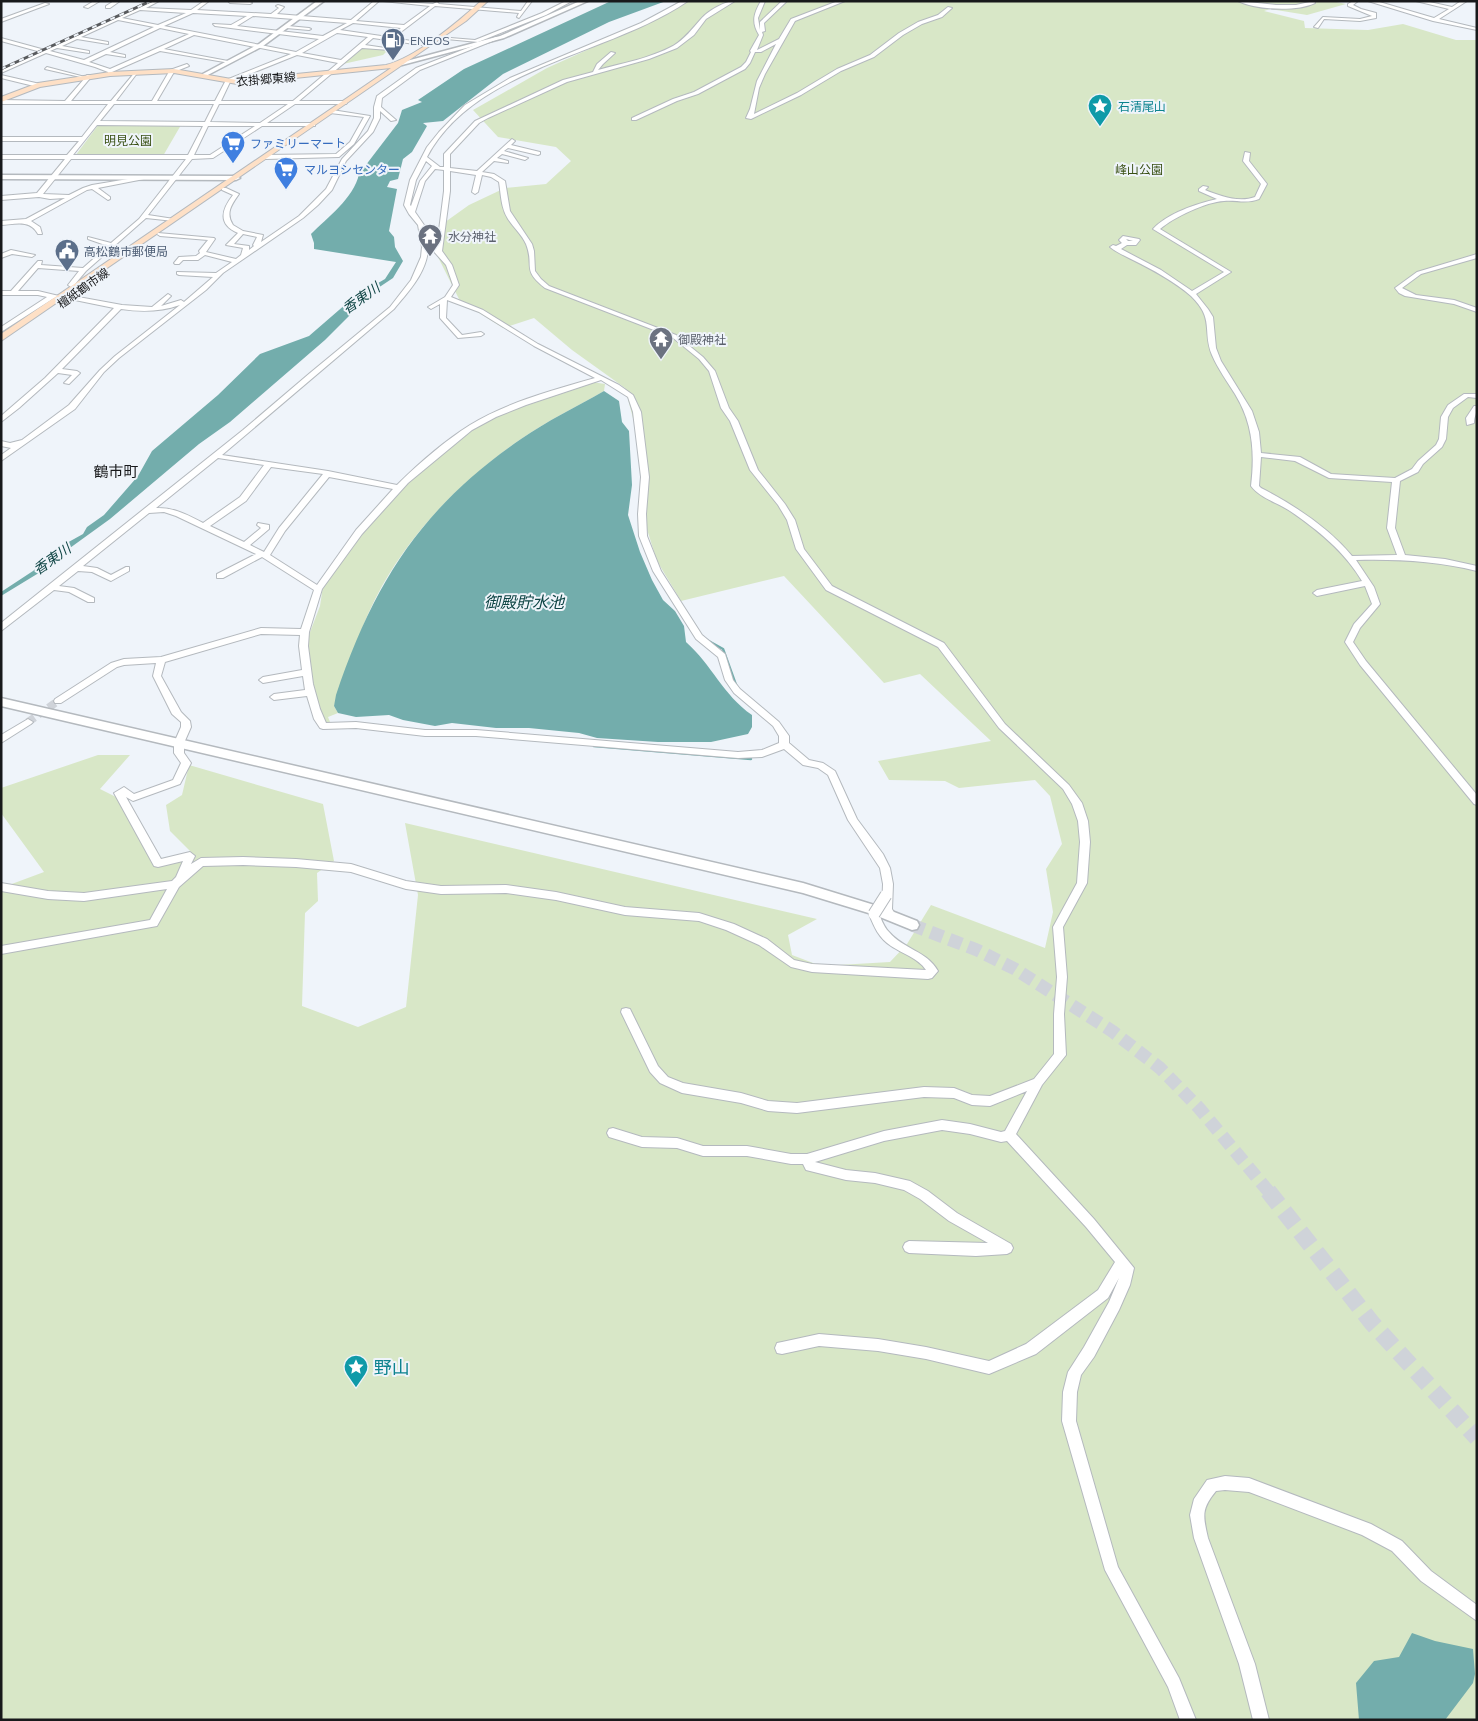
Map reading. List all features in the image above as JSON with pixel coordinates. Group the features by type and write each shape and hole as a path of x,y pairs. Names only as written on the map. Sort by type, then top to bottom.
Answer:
{"main road":[{"name":"衣掛郷東線","path":"1,101 38,85 110,73 173,71 228,81 329,73 402,63 478,9 485,1"},
{"name":"檀紙鶴市線","path":"81,286 172,220 402,63"},
{"name":"檀紙鶴市線","path":"4,333 81,286 160,234 234,183 236,178"},
{"name":"檀紙鶴市線","path":"1,345 61,297"}],"street":[{"path":"108,7 118,1"},
{"path":"1,72 157,1"},
{"path":"86,61 193,11 207,1"},
{"path":"202,76 261,45 303,17 321,1"},
{"path":"81,286 71,285 84,270 144,216 190,157 228,81 298,53 353,21 377,1"},
{"path":"384,1 436,3 478,9 522,12"},
{"path":"512,27 530,1"},
{"path":"438,38 471,42 512,27 570,1"},
{"path":"1,459 72,408 102,371 117,357 195,296 218,275 301,217 329,190 344,160 370,132 377,118 379,97 418,69 502,37 585,1"},
{"path":"1,628 217,456 399,300 421,266 424,239 421,225 407,205 408,193 430,147 440,132 462,110 508,81 643,24 686,1"},
{"path":"439,251 447,192 447,154 477,122 534,94 595,72 647,58 675,47 692,34 704,18 733,1"},
{"path":"634,119 674,100 696,93 743,68 748,63 761,35 755,26 755,21 763,1"},
{"path":"842,1 831,3 794,20 766,67 755,96 756,105 749,118 800,94 839,70 872,56 896,37 920,23 940,16 950,8"},
{"path":"1240,1 1257,6 1303,5 1313,3 1312,1"},
{"path":"1316,27 1323,18 1360,20 1374,17 1374,14 1352,6 1350,3 1356,1"},
{"path":"1370,1 1435,20 1477,29"},
{"path":"1418,1 1453,9"},
{"path":"1435,20 1465,1"},
{"path":"230,2 251,2"},
{"path":"237,13 251,2"},
{"path":"759,31 763,30 762,23 784,2"},
{"path":"389,39 436,3"},
{"path":"1,21 47,4"},
{"path":"273,15 282,6 278,6"},
{"path":"140,9 303,17 406,27"},
{"path":"232,28 253,14"},
{"path":"118,19 261,45 341,62"},
{"path":"215,25 324,38"},
{"path":"288,27 309,29"},
{"path":"336,31 428,45"},
{"path":"1,39 44,53 86,61 110,73 196,33"},
{"path":"1,157 190,157 216,155 294,103 371,37"},
{"path":"402,63 502,37"},
{"path":"77,38 106,43"},
{"path":"752,51 759,51 781,40"},
{"path":"58,46 87,52"},
{"path":"360,46 390,49"},
{"path":"159,49 228,62"},
{"path":"104,52 123,56"},
{"path":"595,72 600,62 610,57 613,53"},
{"path":"153,103 173,71 187,65"},
{"path":"47,68 86,77 67,102"},
{"path":"39,195 136,72"},
{"path":"1,76 38,85"},
{"path":"1,101 344,103"},
{"path":"377,108 383,110 393,120"},
{"path":"266,157 316,158 337,156 352,143 367,120 367,116 332,112"},
{"path":"96,123 313,125"},
{"path":"440,132 442,124"},
{"path":"1,139 83,139"},
{"path":"475,192 479,174 512,141"},
{"path":"506,146 538,154"},
{"path":"311,151 322,151 316,158"},
{"path":"500,152 525,158"},
{"path":"1205,187 1201,190 1236,202 1252,201 1257,198 1263,190 1264,184 1246,161 1247,153"},
{"path":"425,158 435,166 447,170 498,177 502,181 504,204 509,217 530,244 530,270 547,287 674,336 700,358 712,371 725,408 734,421 754,470 781,504 791,520 800,549 829,588 941,645 1002,726 1066,788 1077,803 1083,821 1085,842 1082,883 1058,927 1062,977 1059,1014 1060,1055 1038,1082 1009,1135 1001,1137 970,1129 942,1125 884,1136 807,1159 791,1159 747,1151 703,1152 677,1143 642,1142 613,1133"},
{"path":"493,159 506,162"},
{"path":"411,213 416,195 428,170 435,166"},
{"path":"1,177 236,178"},
{"path":"1,224 26,221 70,196 92,187 146,178"},
{"path":"92,187 108,198"},
{"path":"224,189 236,194 227,208 228,225 233,230 241,233 262,237 252,250"},
{"path":"1,198 39,195 50,197 70,196"},
{"path":"1192,294 1228,272 1156,228 1188,212 1223,199"},
{"path":"144,216 172,220"},
{"path":"26,221 38,228 40,234"},
{"path":"241,233 229,245 247,247 244,256"},
{"path":"160,234 212,239 198,258 181,258 177,263"},
{"path":"90,238 112,245"},
{"path":"424,239 439,251 456,281 455,287 446,298 431,307"},
{"path":"1126,244 1114,248 1141,262 1192,294 1206,310 1213,324 1211,344 1215,355 1243,400 1254,430 1259,455 1255,486 1258,490 1290,506 1350,558 1374,592 1376,604 1353,630 1349,642 1363,663 1477,802"},
{"path":"1,256 11,252 32,255"},
{"path":"204,252 237,261"},
{"path":"1477,256 1419,273 1398,288 1402,293 1411,296 1454,302 1477,310"},
{"path":"13,294 41,260"},
{"path":"35,266 84,270"},
{"path":"179,273 218,275"},
{"path":"1,293 38,293 119,307 155,308 171,307 195,296"},
{"path":"155,308 168,296"},
{"path":"446,298 443,318 460,336 480,334"},
{"path":"446,298 481,311 536,345 628,393 635,403 645,477 642,514 643,536 657,571 699,637 722,656 729,680 737,691 776,724 784,736 784,744 806,763 820,765 832,773 853,820 880,857 888,884 886,895 887,910 891,916"},
{"path":"1,420 58,371 119,307"},
{"path":"58,371 77,373 67,383"},
{"path":"601,378 528,401 478,424 427,461 398,488 353,537 318,589 306,632 304,647 311,692 321,724 327,727 356,725 425,733 476,733 722,754 765,753 777,749 784,744"},
{"path":"1259,455 1297,459 1329,476 1396,480 1416,470 1418,464 1437,448 1442,440 1443,420 1458,398 1472,394 1477,396"},
{"path":"1470,423 1470,418 1477,408"},
{"path":"1,412 10,413"},
{"path":"1,443 10,446 33,437"},
{"path":"217,456 398,488"},
{"path":"204,526 243,499 270,464"},
{"path":"220,576 264,555 327,474"},
{"path":"1396,480 1391,528 1402,557"},
{"path":"164,510 164,504 170,494"},
{"path":"149,511 164,510 180,514 264,555 318,589"},
{"path":"245,546 266,527 260,525"},
{"path":"1350,558 1402,557 1438,559 1477,569"},
{"path":"75,568 94,570 111,578 126,569"},
{"path":"1316,593 1367,583"},
{"path":"52,587 70,590 91,600"},
{"path":"58,701 114,665 124,662 161,660 261,631 306,632"},
{"path":"1,950 153,923 178,882 190,856 158,863 119,793 124,790 133,798 177,782 186,763 178,753 179,744 186,727 185,721 177,714 157,676 161,660"},
{"path":"263,680 308,672"},
{"path":"274,698 311,692"},
{"path":"1,702 803,888 891,916 912,925"},
{"path":"1,740 28,722"},
{"path":"1,887 48,895 84,897 178,882 201,862 243,861 350,868 406,885 441,890 506,889 556,896 625,911 699,918 730,927 762,942 791,963 812,968 928,974 933,971 929,963 891,943 876,922 874,914 886,895"},
{"path":"626,1012 654,1069 664,1080 682,1088 740,1098 768,1106 797,1108 924,1092 954,1094 972,1100 990,1101 1038,1082"},
{"path":"1009,1135 1090,1223 1128,1268 1124,1285 1089,1352 1075,1372 1070,1392 1069,1421 1112,1570 1174,1683 1188,1720"},
{"path":"807,1159 810,1166 846,1176 875,1178 906,1185 924,1195 953,1218 1007,1248 976,1250 909,1247"},
{"path":"782,1348 818,1340 878,1345 926,1353 989,1368 1031,1349 1103,1294 1122,1262"},
{"path":"1260,1720 1247,1664 1200,1538 1196,1520 1197,1505 1212,1485 1225,1483 1249,1485 1366,1529 1397,1546 1426,1576 1477,1614"}],"green space":[{"name":"峰山公園","path":"679,1 1332,1 1346,4 1307,15 1270,9 1264,11 1304,21 1305,28 1368,30 1403,24 1456,40 1477,40 1477,1720 1,1720 1,888 44,872 1,813 1,788 98,755 130,755 100,789 116,797 156,864 191,852 170,831 166,805 182,795 189,765 323,804 334,861 317,873 318,901 305,913 302,1006 358,1027 406,1007 418,895 405,823 817,919 788,935 792,955 821,966 890,962 907,944 931,905 1045,948 1053,912 1046,869 1062,844 1050,796 1035,780 959,788 945,781 889,780 878,761 991,741 920,674 884,683 784,576 681,601 657,561 644,520 642,452 625,388 572,350 534,318 503,328 460,301 427,235 469,205 505,188 546,184 571,161 556,147 498,137 473,110 547,68 647,23"},
{"path":"363,47 389,49 383,55 343,64"},
{"name":"明見公園","path":"99,124 181,125 163,156 75,156"},
{"path":"592,382 605,384 604,391 541,426 500,454 461,487 426,523 410,543 382,586 368,615 334,706 338,713 328,717 330,722 323,723 307,658 307,640 320,606 323,586 361,529 411,477 471,429 528,402"}],"water":[{"name":"香東川","path":"611,1 666,1 609,22 503,74 443,121 423,123 427,126 412,152 403,159 398,179 390,181 387,187 397,189 389,231 394,237 395,247 403,261 393,278 375,290 325,340 230,422 199,444 110,519 45,566 42,571 1,596 1,592 33,571 46,559 57,555 65,544 83,534 87,527 104,515 138,476 152,451 218,395 260,354 309,336 354,297 385,279 396,262 314,249 311,234 352,191 359,174 398,123 402,110 422,102 418,100 464,69"},
{"name":"御殿貯水池","path":"604,391 619,401 622,422 629,431 632,485 628,515 640,552 663,600 675,611 684,626 686,642 733,698 752,715 752,727 748,734 711,742 658,742 597,738 579,733 529,728 496,728 452,723 435,726 403,720 389,715 356,717 338,713 334,706 336,695 367,617 385,582 429,520 486,465 521,439"},
{"path":"1412,1633 1435,1641 1473,1649 1475,1674 1473,1683 1445,1720 1359,1720 1356,1683 1374,1661 1399,1657"}],"waterway":[{"path":"705,639 723,649 736,685"},
{"path":"594,746 751,759"}],"tunnel":[{"path":"28,722 58,701"},
{"path":"912,925 977,950 1015,969 1112,1031 1160,1068 1199,1108 1269,1192"},
{"path":"1268,1191 1372,1323 1477,1438"}],"railway":[{"path":"1,69 151,1"}],"place":[{"name":"ENEOS","path":"393,61"},
{"name":"石清尾山","path":"1100,127"},
{"name":"ファミリーマート","path":"233,164"},
{"name":"マルヨシセンター","path":"286,190"},
{"name":"水分神社","path":"430,257"},
{"name":"高松鶴市郵便局","path":"67,272"},
{"name":"御殿神社","path":"661,360"},
{"name":"野山","path":"356,1388"}],"district":[{"name":"鶴市町","path":"116,471"}]}
